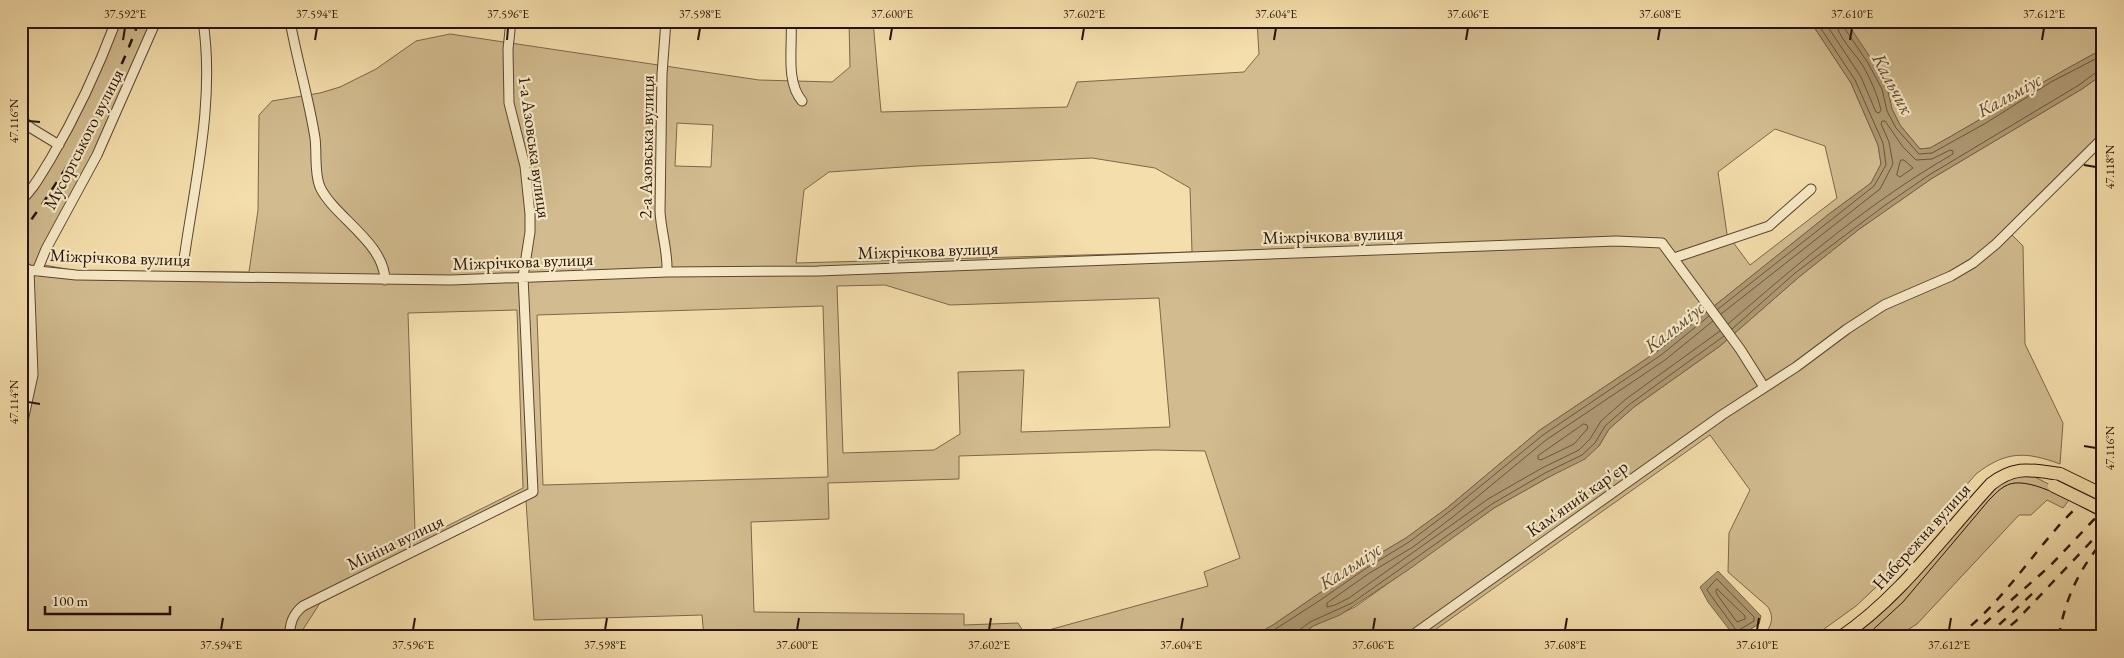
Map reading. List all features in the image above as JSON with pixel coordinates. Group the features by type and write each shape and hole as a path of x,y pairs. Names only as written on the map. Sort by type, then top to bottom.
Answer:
{"highway":[{"name":"Набережна вулиця","path":"1841,637 1890,598 1925,561 1991,484 2009,472 2031,470 2057,480"},
{"path":"2057,480 2103,495"},
{"path":"2057,480 2103,510"}],"street":[{"path":"21,200 31,192 59,145 90,85 116,21"},
{"name":"Мусоргського вулиця","path":"29,269 46,248 97,155 156,21"},
{"path":"184,259 206,119 207,58 203,21"},
{"path":"290,21 314,133 320,186 329,200 370,244 385,272 385,280"},
{"name":"1-а Азовська вулиця","path":"511,21 508,48 509,103 525,166 530,214 530,232 523,277 533,492"},
{"name":"2-а Азовська вулиця","path":"666,21 662,74 660,211 661,227 668,259 668,272"},
{"path":"790,21 793,80 797,94 802,101"},
{"path":"21,119 31,128 59,145"},
{"name":"Кам'яний кар'єр","path":"1410,637 1764,387 1796,367 1847,329 1884,305 1951,276 1973,263 1996,244 2103,138"},
{"path":"1674,258 1769,226 1811,189"},
{"name":"Міжрічкова вулиця","path":"29,269 76,275 451,280 668,272 818,271 1616,241 1662,243 1740,349 1764,387"},
{"path":"21,430 33,375 29,269"},
{"name":"Мініна вулиця","path":"290,637 291,621 296,612 304,606 533,492"}],"shaded area":[{"path":"119,21 156,21 145,56 39,264 77,271 249,272 258,210 259,115 272,101 320,93 340,87 376,69 416,41 450,34 759,80 832,82 850,67 849,21 873,21 881,112 1067,107 1077,82 1244,72 1259,54 1257,21 1810,21 1851,83 1878,145 1881,164 1871,183 1829,214 1658,351 1540,430 1447,508 1406,538 1362,564 1273,625 1252,637 704,637 702,615 534,620 526,501 320,603 302,631 302,637 21,637 21,406 27,378 27,355 21,352 21,204 38,184 63,144 89,93","holes":["677,123 713,125 711,167 675,166","1775,129 1825,146 1837,198 1750,265 1727,234 1718,172","1092,158 1155,168 1190,188 1192,252 796,263 804,190 829,172","885,285 950,305 1159,298 1170,427 1021,432 1024,370 958,372 960,434 934,450 843,453 837,286","823,306 828,477 543,485 537,315","517,310 523,488 419,540 415,532 408,313","1155,450 1205,451 1240,558 1204,572 1208,586 1045,631 1023,631 1018,623 964,625 964,614 754,612 751,522 829,519 828,483 959,479 959,456"]},
{"path":"1846,21 2103,21 2103,49 1930,148 1920,149 1900,125 1892,109 1887,87"},
{"path":"2103,74 2103,144 2012,235 2023,246 2025,344 2063,423 2060,464 2026,455 2007,457 1987,466 1976,474 1889,575 1856,606 1813,637 1761,637 1771,623 1768,607 1728,572 1729,533 1750,490 1710,435 1425,637 1298,637 1313,626 1355,607 1494,508 1563,469 1599,446 1609,429 1634,407 1720,346 1799,277 1858,230 1931,179 2082,89"},
{"path":"2031,475 2072,496 2063,508 2047,500 2031,515 2019,515 1917,624 1896,637 1848,637 2001,480"}],"water":[{"path":"1810,21 1846,21 1872,60 1887,87 1892,109 1900,125 1920,149 1930,148 2103,49 2103,74 2082,89 1931,179 1858,230 1799,277 1720,346 1634,407 1609,429 1599,446 1585,459 1494,508 1408,570 1340,615 1313,626 1298,637 1252,637 1273,625 1362,564 1406,538 1447,508 1540,430 1658,351 1829,214 1871,183 1881,164 1878,145 1851,83"},
{"path":"1718,571 1761,616 1759,624 1738,637 1735,637 1708,602 1700,587"}],"tram line":[{"path":"1865,637 1903,602 1989,500 2007,485 2025,483 2048,490 2103,518"}],"railway":[{"path":"21,234 56,184 88,132 116,77 139,21"},
{"path":"1957,637 1997,600 2056,529 2103,478"},
{"path":"1984,624 2050,566 2103,510"},
{"path":"1997,637 2016,621 2103,529"},
{"path":"2059,637 2061,624 2074,586 2094,552 2103,541"},
{"path":"1986,637 2033,593"}],"water label":[{"name":"Кальчик","path":"1893,84"},
{"name":"Кальміус","path":"2009,95"},
{"name":"Кальміус","path":"1674,327"},
{"name":"Кальміус","path":"1350,566"}]}
